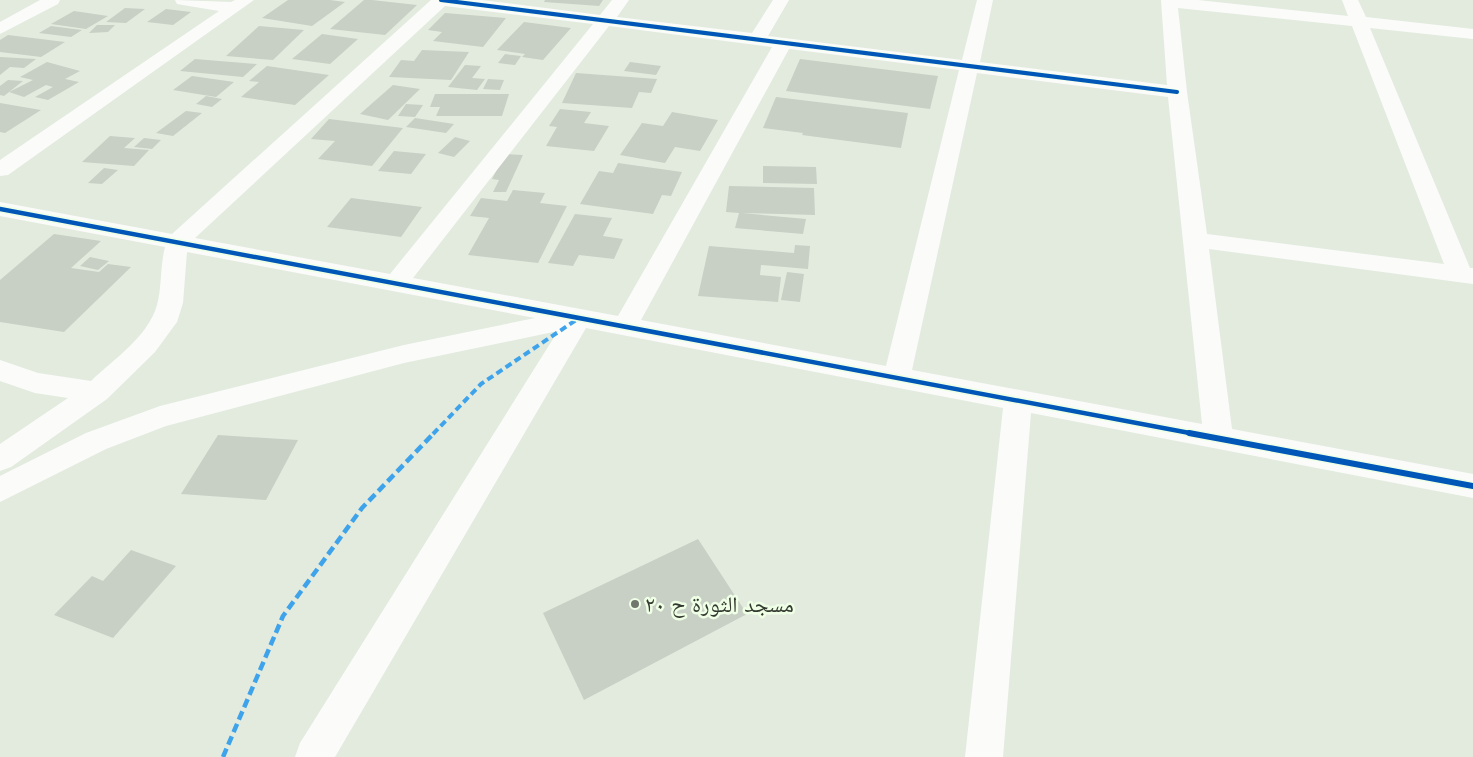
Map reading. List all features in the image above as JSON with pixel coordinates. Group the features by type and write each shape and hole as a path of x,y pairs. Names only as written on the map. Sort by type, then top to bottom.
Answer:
{"street":[{"path":"0,29 52,0"},
{"path":"183,0 241,4"},
{"path":"0,459 97,392 146,345 164,322 170,303 174,258 178,241 441,0 758,38 1176,92"},
{"path":"396,283 621,0"},
{"path":"758,38 781,0"},
{"path":"897,377 985,0"},
{"path":"1350,0 1467,275"},
{"path":"1218,437 1196,240 1176,92 1169,1 1473,34"},
{"path":"0,170 241,4"},
{"path":"626,325 784,42"},
{"path":"0,209 579,318 626,325 1473,486"},
{"path":"1196,240 1467,275"},
{"path":"0,490 96,441 160,417 404,354 579,318"},
{"path":"314,757 579,318"},
{"path":"0,370 35,383 97,392"},
{"path":"984,757 1018,400"}],"building":[{"path":"288,0 345,2 312,26 262,18"},
{"path":"364,0 417,5 385,35 330,29"},
{"path":"545,0 603,0 599,6 544,2"},
{"path":"125,8 145,9 126,23 106,22"},
{"path":"166,9 191,12 173,25 147,22"},
{"path":"74,11 108,16 86,29 51,24"},
{"path":"445,13 506,18 483,47 433,41 442,32 428,30"},
{"path":"524,22 571,28 543,60 522,57 525,54 497,50"},
{"path":"97,25 115,25 108,32 89,33"},
{"path":"51,26 82,30 71,37 39,33"},
{"path":"259,26 304,30 273,60 226,56"},
{"path":"322,34 358,39 330,64 292,59"},
{"path":"8,35 65,42 41,57 0,52 0,40"},
{"path":"422,50 469,52 451,80 389,77 401,60 414,61"},
{"path":"505,54 521,56 515,65 498,63"},
{"path":"0,57 36,59 24,68 10,67 0,75"},
{"path":"195,59 257,64 243,77 180,71"},
{"path":"800,59 938,76 930,109 786,91"},
{"path":"47,62 80,71 65,79 79,82 48,100 35,97 53,87 46,85 24,97 9,92 33,80 20,77"},
{"path":"630,62 661,66 656,75 624,71"},
{"path":"465,65 481,66 472,78 485,79 477,90 448,87"},
{"path":"267,66 329,75 295,105 241,97 259,82 249,81"},
{"path":"576,73 657,79 651,93 639,92 632,108 562,103"},
{"path":"192,76 234,82 216,97 173,90"},
{"path":"488,79 504,80 500,90 483,89"},
{"path":"8,80 23,81 4,96 0,95 0,86"},
{"path":"393,85 420,89 388,120 360,114"},
{"path":"435,94 509,94 502,116 436,116 440,107 430,107"},
{"path":"206,96 222,99 212,107 196,104"},
{"path":"776,97 908,113 901,148 763,128"},
{"path":"0,103 41,110 5,133 0,132"},
{"path":"406,104 423,105 415,117 398,116"},
{"path":"560,109 591,112 584,123 609,126 594,151 546,146 557,127 549,126"},
{"path":"186,111 202,113 173,136 156,133"},
{"path":"672,112 718,120 700,151 675,147 665,163 620,155 642,123 663,126"},
{"path":"415,118 454,124 446,133 406,127"},
{"path":"329,119 403,128 372,166 318,159 335,141 311,139"},
{"path":"110,136 135,138 124,148 149,150 134,166 82,162"},
{"path":"455,137 470,141 454,157 438,153"},
{"path":"144,138 161,140 152,149 134,147"},
{"path":"394,151 426,154 411,174 378,171"},
{"path":"505,154 523,155 506,192 493,192 499,180 492,179"},
{"path":"618,163 682,172 671,196 662,195 653,214 580,204 599,171 613,173"},
{"path":"763,166 816,167 817,184 763,183"},
{"path":"104,168 118,170 102,184 88,183"},
{"path":"729,186 814,188 815,215 742,213 806,219 803,234 735,228 739,213 726,212"},
{"path":"513,190 545,193 540,203 567,206 538,263 468,255 489,218 470,216 481,198 507,201"},
{"path":"351,198 422,207 401,237 327,227"},
{"path":"575,214 612,218 603,236 623,239 614,259 579,255 573,266 548,263"},
{"path":"54,234 101,241 71,268 99,272 108,264 131,267 64,332 0,322 0,280"},
{"path":"795,245 810,246 808,269 761,265 760,275 781,277 778,302 698,296 709,246 794,253"},
{"path":"90,257 109,261 98,270 80,266"},
{"path":"787,272 804,274 800,302 781,300"},
{"path":"218,435 298,440 266,500 181,494"},
{"path":"698,539 747,614 584,700 543,613"},
{"path":"131,550 176,566 113,638 54,615 92,576 103,581"}],"marked path":[{"path":"223,757 283,616 362,508 481,384 579,318"}],"cycle path":[{"path":"441,0 1177,92"},
{"path":"0,209 1473,486"}],"place":[{"name":"مسجد الثورة ح ٢٠","path":"635,604"}]}
